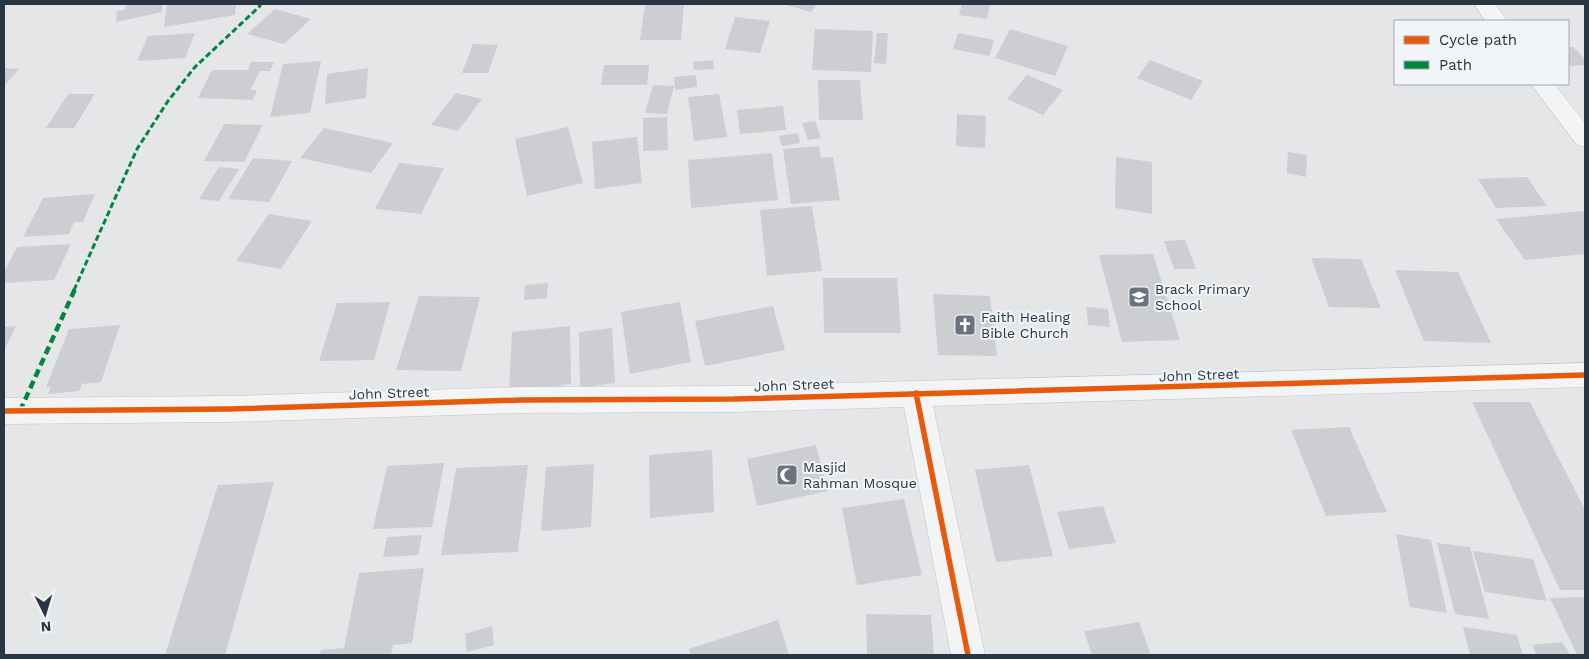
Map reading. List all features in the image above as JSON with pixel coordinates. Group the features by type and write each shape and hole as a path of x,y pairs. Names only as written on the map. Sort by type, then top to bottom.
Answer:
{"street":[{"path":"1484,4 1495,20"},
{"path":"1543,85 1585,139"},
{"name":"John Street","path":"4,411 228,409 522,400 734,398 1585,376"},
{"path":"916,393 968,655"}],"building":[{"path":"126,4 162,4 162,12 116,22 117,11 126,9"},
{"path":"167,4 236,4 235,15 164,27"},
{"path":"783,4 817,4 811,12"},
{"path":"962,4 990,4 987,19 959,15"},
{"path":"645,5 684,5 681,40 640,40"},
{"path":"275,9 311,19 284,44 247,34"},
{"path":"735,17 770,21 760,53 725,49"},
{"path":"815,29 873,31 871,72 812,70"},
{"path":"1010,29 1068,46 1055,76 995,58"},
{"path":"195,33 185,58 137,61 148,36"},
{"path":"877,33 888,33 886,64 874,63"},
{"path":"958,33 994,40 989,56 953,49"},
{"path":"473,44 498,45 488,73 462,73"},
{"path":"1569,47 1573,47 1585,59 1585,65 1569,66"},
{"path":"713,60 714,69 694,70 693,62"},
{"path":"1150,60 1203,81 1191,100 1137,78"},
{"path":"321,61 310,113 270,117 283,64"},
{"path":"251,62 274,62 270,71 260,71 250,90 257,90 253,100 198,98 212,70 248,70"},
{"path":"604,65 649,65 647,85 601,85"},
{"path":"4,68 19,69 4,86"},
{"path":"368,68 366,98 325,104 327,74"},
{"path":"696,75 697,87 675,90 674,77"},
{"path":"1027,75 1063,90 1043,115 1007,99"},
{"path":"818,80 860,80 863,120 819,120"},
{"path":"653,85 674,86 667,114 645,113"},
{"path":"456,93 482,99 458,131 431,125"},
{"path":"68,94 95,94 74,128 46,128"},
{"path":"719,94 727,137 694,141 688,97"},
{"path":"783,106 786,130 740,134 737,110"},
{"path":"957,114 986,116 985,148 956,146"},
{"path":"667,117 668,150 643,151 643,118"},
{"path":"815,121 821,138 808,140 802,123"},
{"path":"224,124 263,125 244,162 204,161"},
{"path":"568,127 583,183 527,196 515,139"},
{"path":"324,128 393,143 371,173 300,158"},
{"path":"798,133 800,143 782,146 779,136"},
{"path":"637,137 642,183 595,189 592,142"},
{"path":"819,146 821,158 833,157 840,200 791,204 783,149"},
{"path":"1288,152 1307,155 1306,177 1287,173"},
{"path":"772,153 778,200 691,208 688,160"},
{"path":"1116,157 1152,162 1152,214 1115,208"},
{"path":"253,158 292,161 269,202 228,199"},
{"path":"399,163 444,168 421,214 375,209"},
{"path":"219,167 239,169 219,201 199,199"},
{"path":"1527,177 1547,206 1496,208 1478,179"},
{"path":"95,194 83,222 74,222 69,234 23,237 43,198"},
{"path":"812,206 822,271 767,276 760,210"},
{"path":"1585,211 1585,254 1525,260 1496,219"},
{"path":"269,214 312,221 281,269 236,261"},
{"path":"1185,240 1196,269 1174,269 1164,241"},
{"path":"71,244 54,280 4,283 4,272 17,247"},
{"name":"Brack Primary School","path":"1153,254 1180,340 1122,342 1099,255"},
{"path":"1311,258 1361,259 1381,308 1329,307"},
{"path":"1395,270 1458,272 1491,343 1424,341"},
{"path":"823,278 897,278 901,333 824,333"},
{"path":"548,283 547,298 524,300 525,285"},
{"name":"Faith Healing Bible Church","path":"933,294 990,296 997,356 938,355"},
{"path":"419,296 480,297 461,371 396,370"},
{"path":"390,302 374,360 319,361 337,303"},
{"path":"680,302 691,362 630,374 621,312"},
{"path":"773,306 785,350 705,366 695,321"},
{"path":"1086,307 1108,309 1110,327 1088,325"},
{"path":"120,325 101,382 82,384 79,391 48,394 51,387 46,387 69,329"},
{"path":"16,326 4,351 4,327"},
{"path":"570,326 571,384 509,392 512,332"},
{"path":"612,328 615,383 580,388 579,332"},
{"path":"1472,402 1530,402 1585,510 1585,590 1560,590"},
{"path":"1349,427 1387,512 1326,516 1291,430"},
{"name":"Masjid Rahman Mosque","path":"816,445 828,491 757,506 747,459"},
{"path":"712,450 714,512 650,518 649,455"},
{"path":"444,463 432,527 373,529 387,466"},
{"path":"594,464 591,527 541,531 546,467"},
{"path":"528,465 518,552 441,555 456,468"},
{"path":"1029,465 1053,556 996,562 975,470"},
{"path":"274,482 225,655 165,655 218,485"},
{"path":"904,499 922,575 857,585 842,508"},
{"path":"1103,506 1116,543 1069,549 1057,512"},
{"path":"1396,534 1431,540 1447,613 1410,607"},
{"path":"422,535 418,555 383,557 387,537"},
{"path":"1437,543 1470,547 1489,619 1455,614"},
{"path":"1473,551 1533,559 1547,601 1485,592"},
{"path":"424,568 412,643 393,645 391,655 320,655 321,650 344,648 359,573"},
{"path":"1585,597 1585,655 1577,655 1550,598"},
{"path":"866,614 931,615 934,655 867,655"},
{"path":"778,620 789,655 691,655 689,649"},
{"path":"1139,622 1151,655 1092,655 1084,631"},
{"path":"492,626 494,645 467,652 465,634"},
{"path":"1463,627 1517,635 1523,655 1470,655"},
{"path":"1562,642 1570,655 1537,655 1532,645"}],"marked path":[{"path":"20,411 137,149 168,101 195,67 260,6 259,4"}],"cycle path":[{"path":"4,411 228,409 522,400 734,399 1585,375"},
{"path":"916,393 968,655"}],"place":[{"name":"Brack Primary School","path":"1139,297"},
{"name":"Faith Healing Bible Church","path":"965,325"},
{"name":"Masjid Rahman Mosque","path":"787,475"}]}
